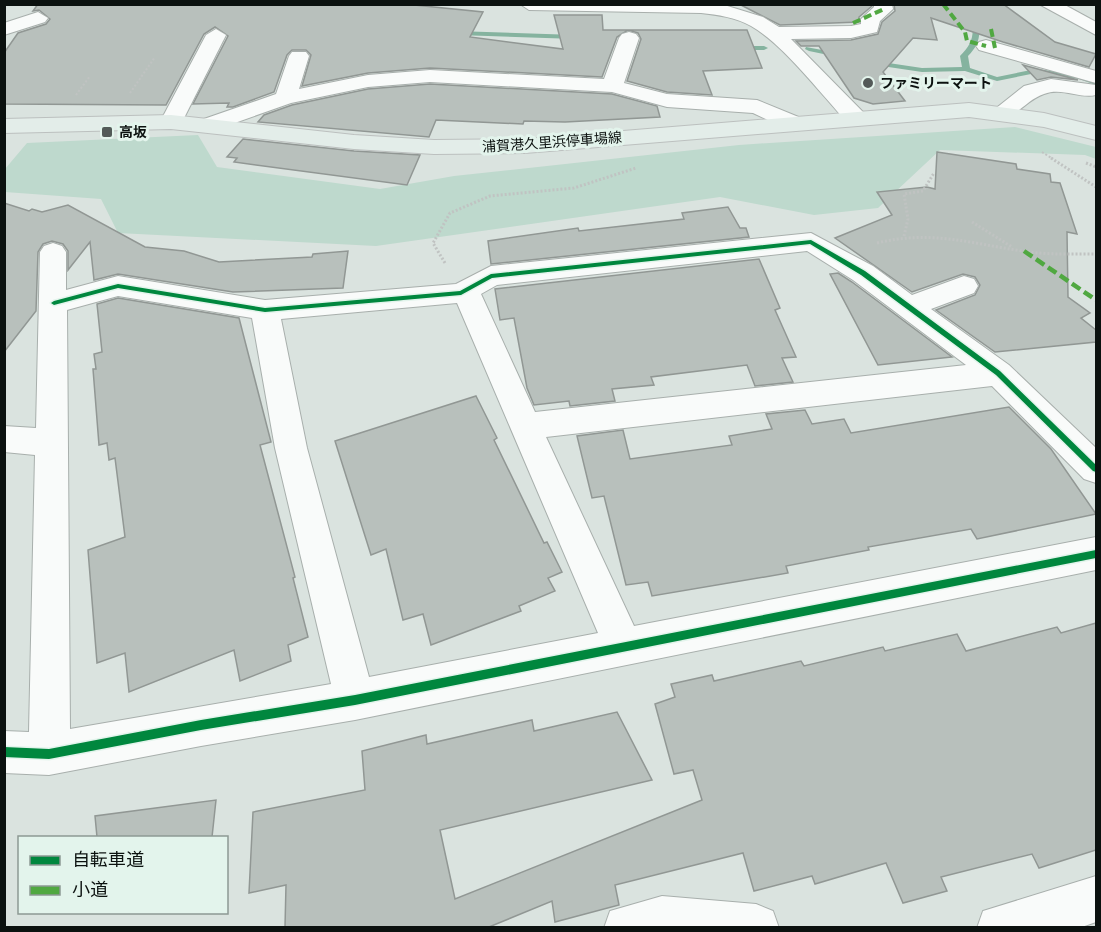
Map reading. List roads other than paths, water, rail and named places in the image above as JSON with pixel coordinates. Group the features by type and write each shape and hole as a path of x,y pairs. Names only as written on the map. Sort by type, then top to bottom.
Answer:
{"main road":[{"name":"浦賀港久里浜停車場線","path":"4,126 171,122 354,142 434,147 525,146 942,111 1001,113 1044,120 1096,133"}],"street":[{"path":"529,4 701,7 733,12 756,21 775,33 855,117"},
{"path":"775,33 851,32 870,28 871,19 884,9 883,4"},
{"path":"1048,4 1096,29"},
{"path":"4,29 38,18"},
{"path":"171,122 216,35"},
{"path":"612,86 628,40"},
{"path":"986,46 1096,77"},
{"path":"285,99 299,56"},
{"path":"209,125 285,99 368,81 430,76 612,86 667,100 757,107 793,123"},
{"path":"1001,113 1022,94 1039,87 1067,86 1096,92"},
{"path":"54,303 118,286 265,310 464,292 491,276 811,242 863,273 998,373 1085,442 1096,469"},
{"path":"49,754 53,252"},
{"path":"907,307 964,286"},
{"path":"464,292 624,648"},
{"path":"265,310 291,448 355,700"},
{"path":"524,426 998,373"},
{"path":"4,439 50,443"},
{"path":"4,752 49,754 201,725 355,700 1096,554"},
{"path":"1000,927 1096,899"},
{"path":"627,927 662,920 756,927"}],"waterway":[{"path":"966,69 964,56 972,48 976,39 974,18"},
{"path":"458,33 576,37"},
{"path":"739,48 764,48"},
{"path":"809,49 838,55"},
{"path":"875,63 922,70 966,69"},
{"path":"966,69 997,79 1036,71 1081,77 1096,83"}],"place":[{"name":"ファミリーマート","path":"868,83"},
{"name":"高坂","path":"107,132"}]}
